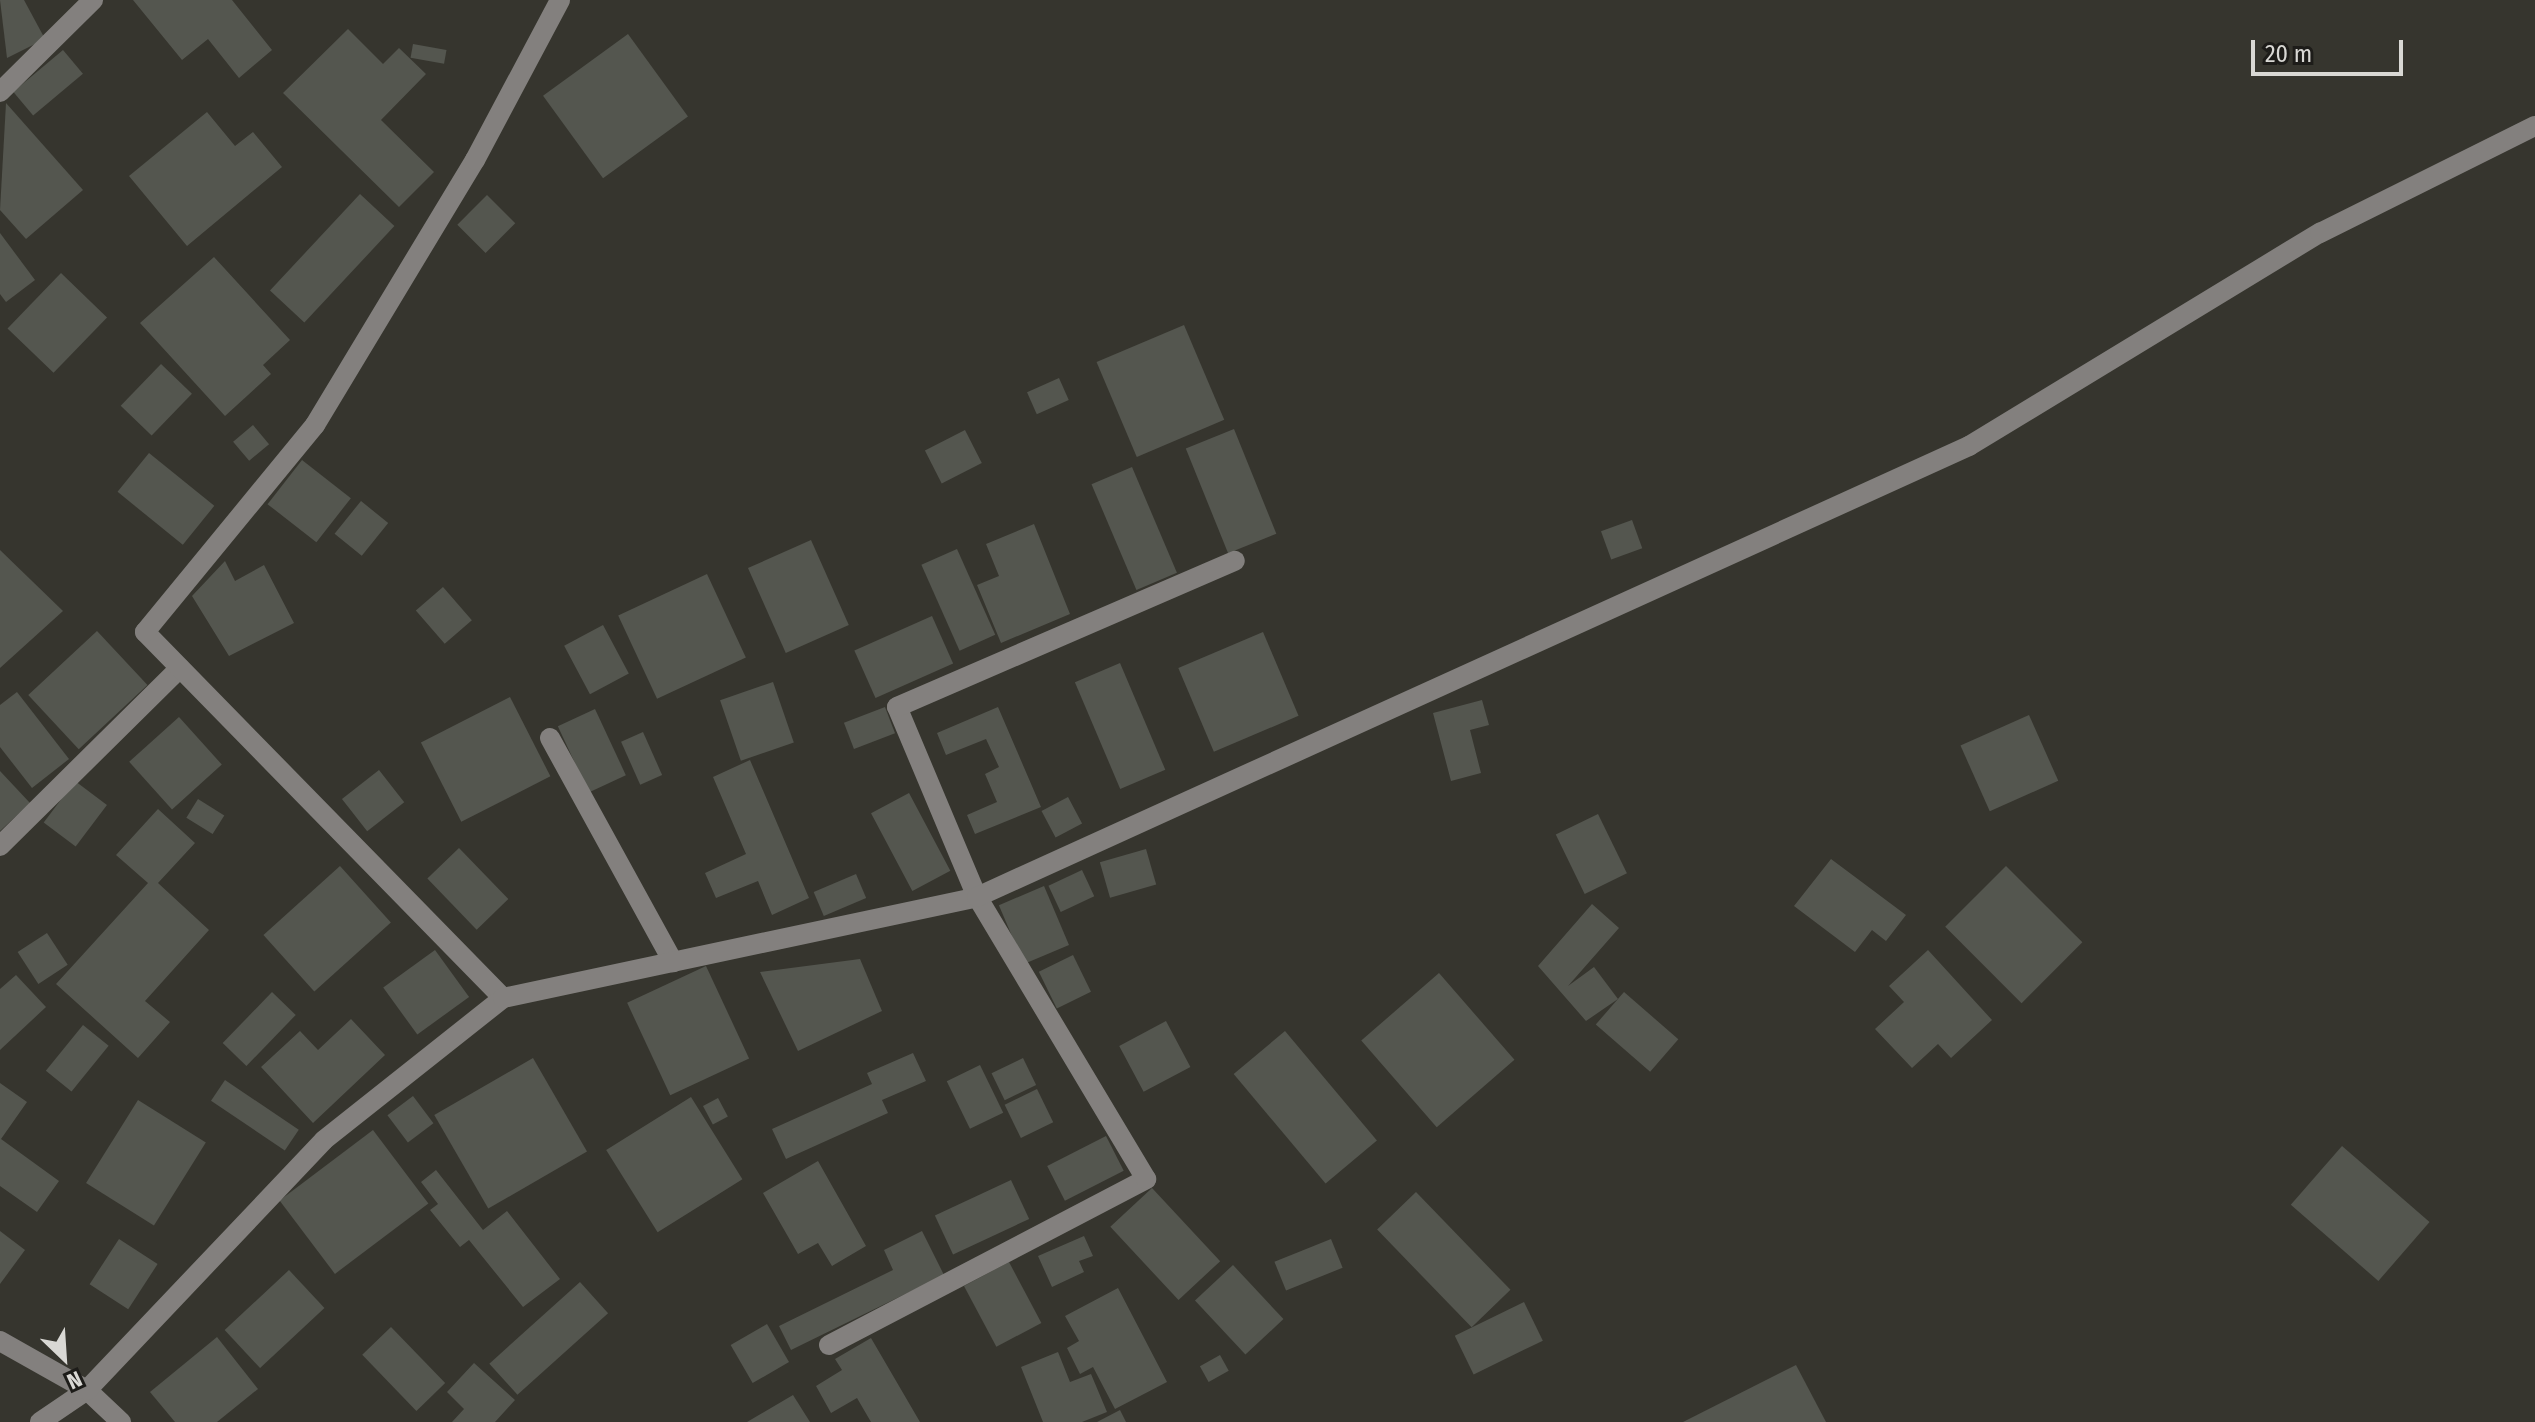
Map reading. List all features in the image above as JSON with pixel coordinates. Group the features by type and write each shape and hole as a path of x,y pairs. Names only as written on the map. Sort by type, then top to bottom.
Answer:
{"street":[{"path":"0,92 93,0"},
{"path":"503,998 145,632 315,425 475,160 560,0"},
{"path":"40,1422 87,1390 324,1140 503,998 977,897 1969,446 2320,233 2535,126"},
{"path":"829,1345 1146,1179 977,897 897,707 1235,561"},
{"path":"0,846 180,668"},
{"path":"550,738 673,962"},
{"path":"0,1341 87,1390 121,1422"}],"building":[{"path":"0,0 24,0 45,39 7,58"},
{"path":"133,0 232,0 272,50 239,78 208,39 182,60"},
{"path":"348,29 383,64 399,48 426,74 381,120 434,172 399,207 283,93"},
{"path":"628,34 688,117 603,178 543,96"},
{"path":"413,44 446,50 444,64 411,58"},
{"path":"63,50 83,74 33,116 13,92"},
{"path":"6,103 83,190 26,239 0,210"},
{"path":"207,112 235,146 253,132 282,167 187,246 129,176"},
{"path":"360,194 394,226 304,323 270,291"},
{"path":"487,195 515,223 486,253 457,225"},
{"path":"0,233 35,280 6,302 0,294"},
{"path":"214,257 290,340 263,365 271,374 225,416 140,323"},
{"path":"61,273 107,317 54,373 8,328"},
{"path":"1184,325 1224,420 1137,457 1097,362"},
{"path":"161,364 192,394 152,436 121,406"},
{"path":"1059,378 1069,400 1037,414 1027,392"},
{"path":"253,425 269,444 249,461 233,442"},
{"path":"1234,429 1276,534 1228,553 1186,448"},
{"path":"965,430 982,463 942,483 925,450"},
{"path":"149,453 214,506 183,545 118,492"},
{"path":"302,460 351,498 316,542 268,504"},
{"path":"1132,467 1177,573 1136,590 1091,484"},
{"path":"361,501 388,523 362,556 335,534"},
{"path":"1632,520 1642,548 1611,559 1601,531"},
{"path":"1034,524 1070,614 1001,643 977,585 999,576 986,544"},
{"path":"811,540 849,625 786,653 748,568"},
{"path":"957,549 995,635 960,651 921,565"},
{"path":"0,550 63,611 0,668"},
{"path":"225,561 235,581 264,565 294,623 229,656 192,596"},
{"path":"707,574 746,657 657,699 618,615"},
{"path":"443,587 472,620 445,644 416,611"},
{"path":"932,616 953,664 875,698 854,651"},
{"path":"603,625 629,674 590,694 564,646"},
{"path":"97,631 147,685 79,749 28,695"},
{"path":"1263,632 1299,716 1214,752 1178,668"},
{"path":"1120,663 1165,770 1120,789 1075,682"},
{"path":"773,682 794,743 741,761 720,700"},
{"path":"17,692 69,759 32,788 0,747 0,705"},
{"path":"510,697 550,776 461,822 421,742"},
{"path":"1482,700 1489,725 1470,730 1481,773 1451,781 1433,713"},
{"path":"885,707 895,733 854,749 844,723"},
{"path":"998,707 1041,807 975,834 967,815 997,802 985,774 999,767 986,739 946,755 937,733"},
{"path":"595,709 626,775 589,792 558,726"},
{"path":"2029,715 2058,781 1990,811 1960,746"},
{"path":"179,717 222,765 172,809 129,762"},
{"path":"643,732 662,775 640,785 621,742"},
{"path":"750,760 809,898 772,915 758,881 716,898 705,873 746,854 713,777"},
{"path":"379,770 404,802 367,831 342,799"},
{"path":"0,771 30,803 0,831"},
{"path":"75,781 107,805 76,847 44,823"},
{"path":"909,793 950,871 912,891 871,813"},
{"path":"1068,797 1082,823 1056,838 1042,811"},
{"path":"198,799 224,815 213,834 186,818"},
{"path":"158,809 195,843 158,883 209,930 145,1001 170,1022 138,1058 56,984 148,883 116,855"},
{"path":"1598,814 1627,873 1585,894 1556,835"},
{"path":"459,848 508,899 477,930 427,879"},
{"path":"1146,849 1156,885 1110,898 1100,862"},
{"path":"1831,859 1906,915 1886,941 1872,930 1855,952 1794,906"},
{"path":"340,866 391,922 314,991 263,935"},
{"path":"2006,866 2082,942 2022,1003 1945,927"},
{"path":"1082,870 1094,896 1061,912 1048,886"},
{"path":"856,874 866,898 824,916 814,892"},
{"path":"1044,886 1069,945 1024,964 999,905"},
{"path":"1592,904 1619,928 1568,986 1594,967 1618,999 1586,1021 1538,966"},
{"path":"47,933 68,965 38,984 18,952"},
{"path":"435,950 469,997 417,1035 383,988"},
{"path":"1928,950 1992,1020 1951,1058 1938,1044 1912,1068 1875,1029 1904,1002 1889,986"},
{"path":"1073,955 1091,992 1057,1009 1039,972"},
{"path":"860,959 882,1011 798,1051 760,972"},
{"path":"706,966 749,1058 670,1095 627,1003"},
{"path":"1439,973 1514,1060 1437,1127 1361,1041"},
{"path":"16,975 46,1007 0,1050 0,989"},
{"path":"272,992 296,1015 246,1066 223,1043"},
{"path":"1624,992 1678,1039 1650,1072 1596,1024"},
{"path":"351,1019 385,1055 313,1123 261,1067 300,1031 318,1050"},
{"path":"1166,1021 1190,1067 1144,1092 1119,1046"},
{"path":"83,1025 109,1046 72,1092 46,1071"},
{"path":"1285,1031 1377,1141 1326,1184 1234,1074"},
{"path":"913,1053 926,1081 882,1100 888,1113 786,1159 772,1129 872,1084 867,1073"},
{"path":"533,1058 587,1152 488,1209 434,1115"},
{"path":"1023,1058 1036,1085 1005,1100 992,1073"},
{"path":"980,1065 1003,1113 970,1129 947,1081"},
{"path":"225,1080 299,1130 285,1150 211,1101"},
{"path":"0,1083 27,1102 1,1139 59,1181 37,1212 0,1186"},
{"path":"1037,1089 1053,1122 1021,1138 1005,1105"},
{"path":"413,1096 433,1123 408,1142 387,1115"},
{"path":"691,1097 742,1179 658,1232 606,1150"},
{"path":"718,1098 728,1117 713,1125 703,1106"},
{"path":"138,1100 206,1142 154,1226 86,1183"},
{"path":"373,1130 428,1203 335,1274 280,1200"},
{"path":"1106,1136 1124,1171 1065,1201 1047,1166"},
{"path":"2342,1146 2430,1222 2378,1281 2291,1205"},
{"path":"818,1161 866,1246 832,1266 818,1243 798,1254 763,1193"},
{"path":"436,1170 483,1230 507,1211 560,1279 523,1307 469,1240 460,1247 430,1210 438,1204 421,1182"},
{"path":"1011,1180 1029,1219 953,1254 935,1215"},
{"path":"1152,1188 1220,1261 1179,1300 1110,1227"},
{"path":"1416,1192 1510,1290 1472,1327 1377,1230"},
{"path":"0,1231 25,1250 0,1284"},
{"path":"922,1231 944,1275 791,1350 779,1326 893,1270 884,1250"},
{"path":"1084,1236 1093,1256 1079,1261 1084,1272 1052,1287 1038,1256"},
{"path":"119,1239 158,1264 128,1309 90,1284"},
{"path":"1331,1239 1343,1268 1286,1291 1274,1262"},
{"path":"1009,1262 1041,1323 996,1347 964,1286"},
{"path":"1233,1265 1283,1319 1245,1355 1195,1300"},
{"path":"289,1270 324,1308 260,1368 225,1330"},
{"path":"580,1282 608,1313 517,1395 489,1364"},
{"path":"1118,1288 1167,1382 1115,1409 1093,1367 1080,1374 1067,1348 1079,1341 1065,1316"},
{"path":"1524,1302 1543,1341 1474,1374 1455,1336"},
{"path":"767,1324 789,1362 753,1383 731,1345"},
{"path":"391,1327 445,1383 416,1411 362,1355"},
{"path":"217,1337 258,1389 217,1422 175,1422 150,1392"},
{"path":"871,1338 920,1422 871,1422 857,1398 831,1413 816,1386 842,1370 835,1359"},
{"path":"1058,1352 1070,1382 1091,1374 1107,1412 1082,1422 1043,1422 1021,1367"},
{"path":"1220,1355 1229,1371 1209,1382 1200,1366"},
{"path":"474,1363 515,1400 495,1422 452,1422 464,1409 447,1392"},
{"path":"1796,1365 1826,1422 1683,1422"},
{"path":"793,1395 810,1422 747,1422"},
{"path":"1120,1410 1126,1422 1097,1422"}]}
